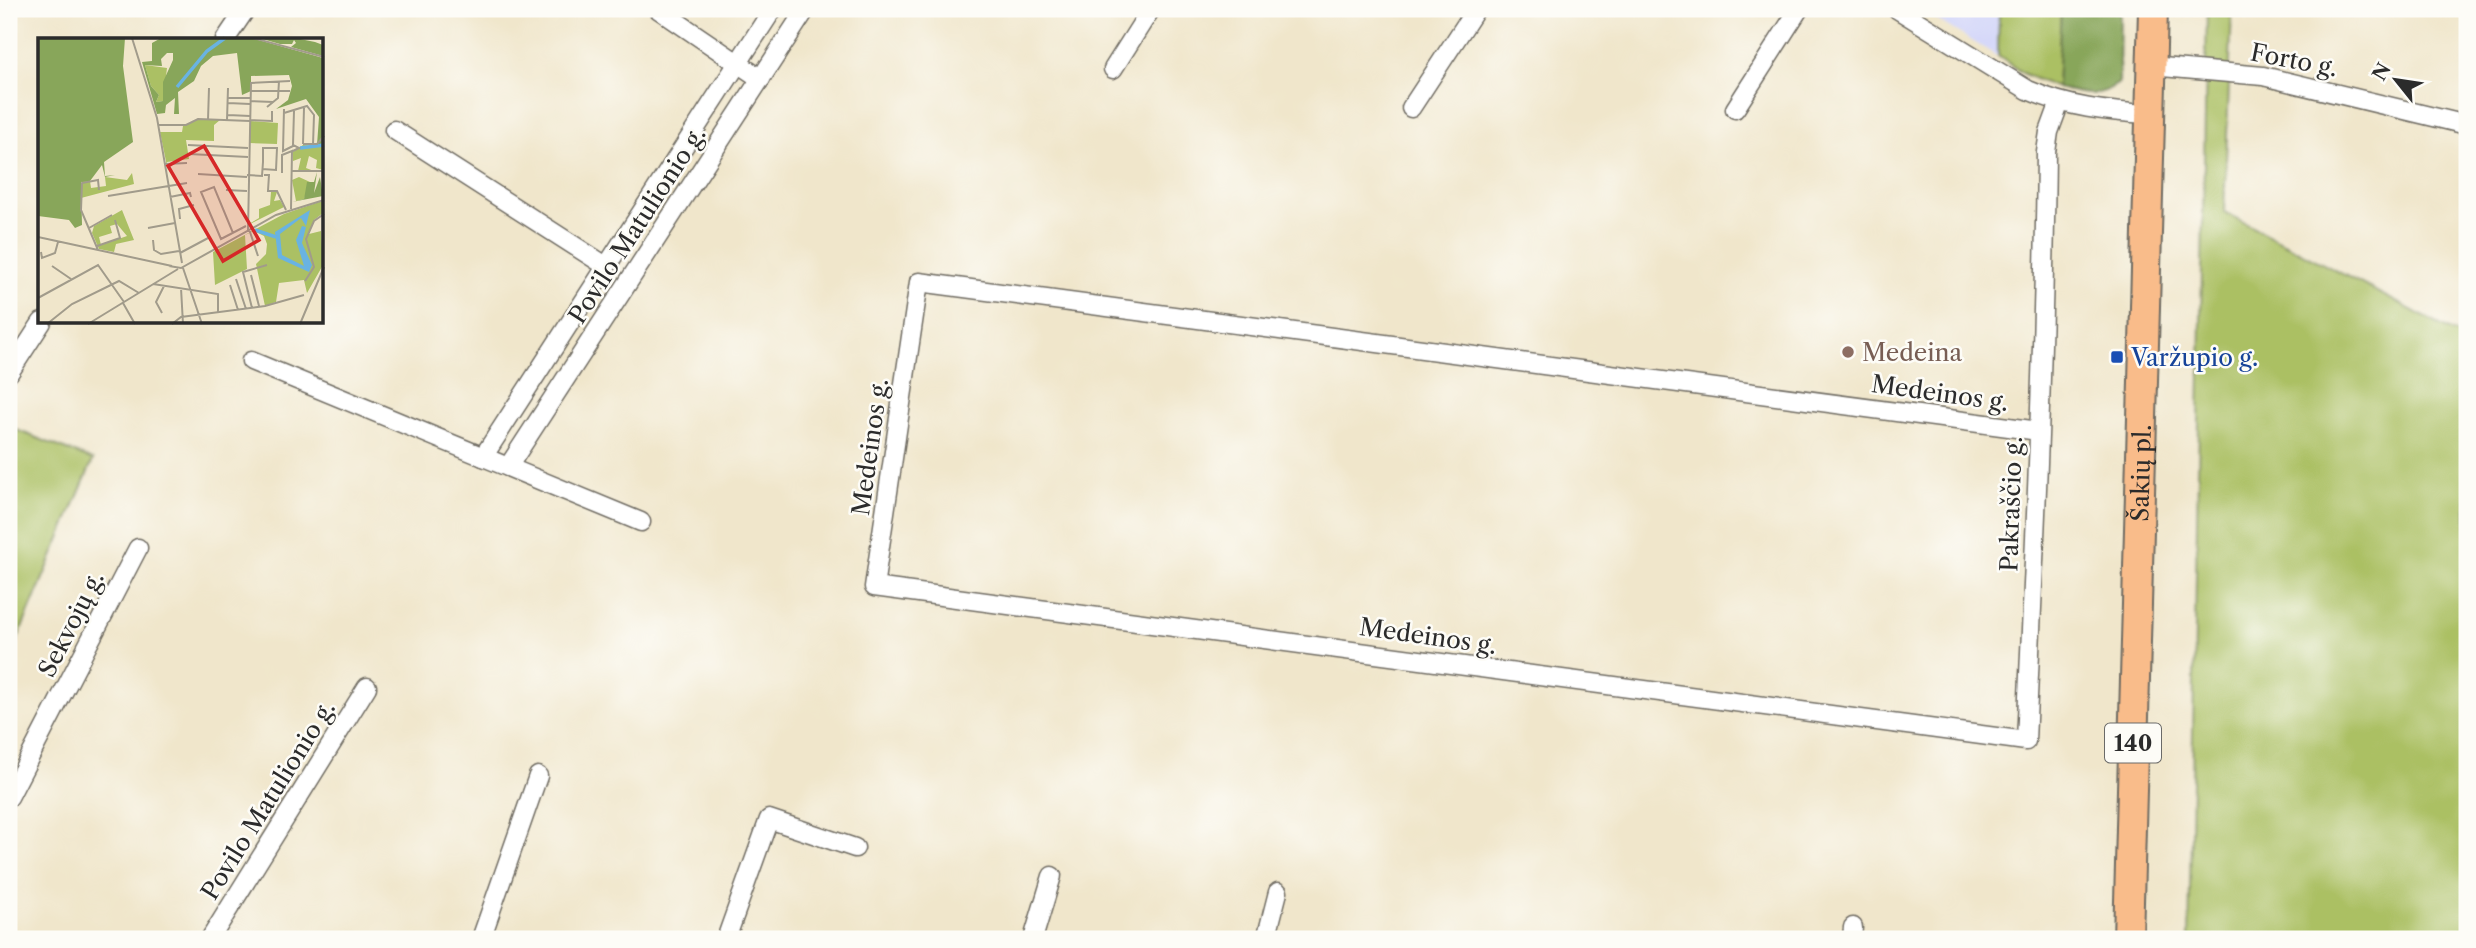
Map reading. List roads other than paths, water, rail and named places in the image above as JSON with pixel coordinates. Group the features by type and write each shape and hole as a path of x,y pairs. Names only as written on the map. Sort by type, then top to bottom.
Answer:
{"main road":[{"name":"Šakių pl.","path":"2128,939 2153,9"}],"street":[{"path":"226,38 246,9"},
{"path":"658,9 761,79"},
{"name":"Povilo Matulionio g.","path":"483,457 774,9"},
{"name":"Povilo Matulionio g.","path":"508,467 806,9"},
{"path":"1113,69 1151,9"},
{"path":"1411,108 1476,9"},
{"path":"1735,109 1799,9"},
{"path":"1897,9 2028,90 2060,102 2097,110 2150,114"},
{"name":"Forto g.","path":"2151,66 2263,76 2467,125"},
{"name":"Pakraščio g.","path":"2026,741 2045,283 2046,152 2049,132 2060,102"},
{"path":"394,130 606,266"},
{"name":"Medeinos g.","path":"2026,741 874,587 919,282 2039,431"},
{"path":"9,373 41,324"},
{"path":"251,361 641,522"},
{"name":"Sekvojų g.","path":"9,797 138,548"},
{"name":"Povilo Matulionio g.","path":"210,939 367,687"},
{"path":"481,939 538,776"},
{"path":"726,939 769,819 855,848"},
{"path":"1033,939 1052,876"},
{"path":"1266,939 1278,892"}],"place":[{"name":"Medeina","path":"1848,352"},
{"name":"Varžupio g.","path":"2117,357"}]}
